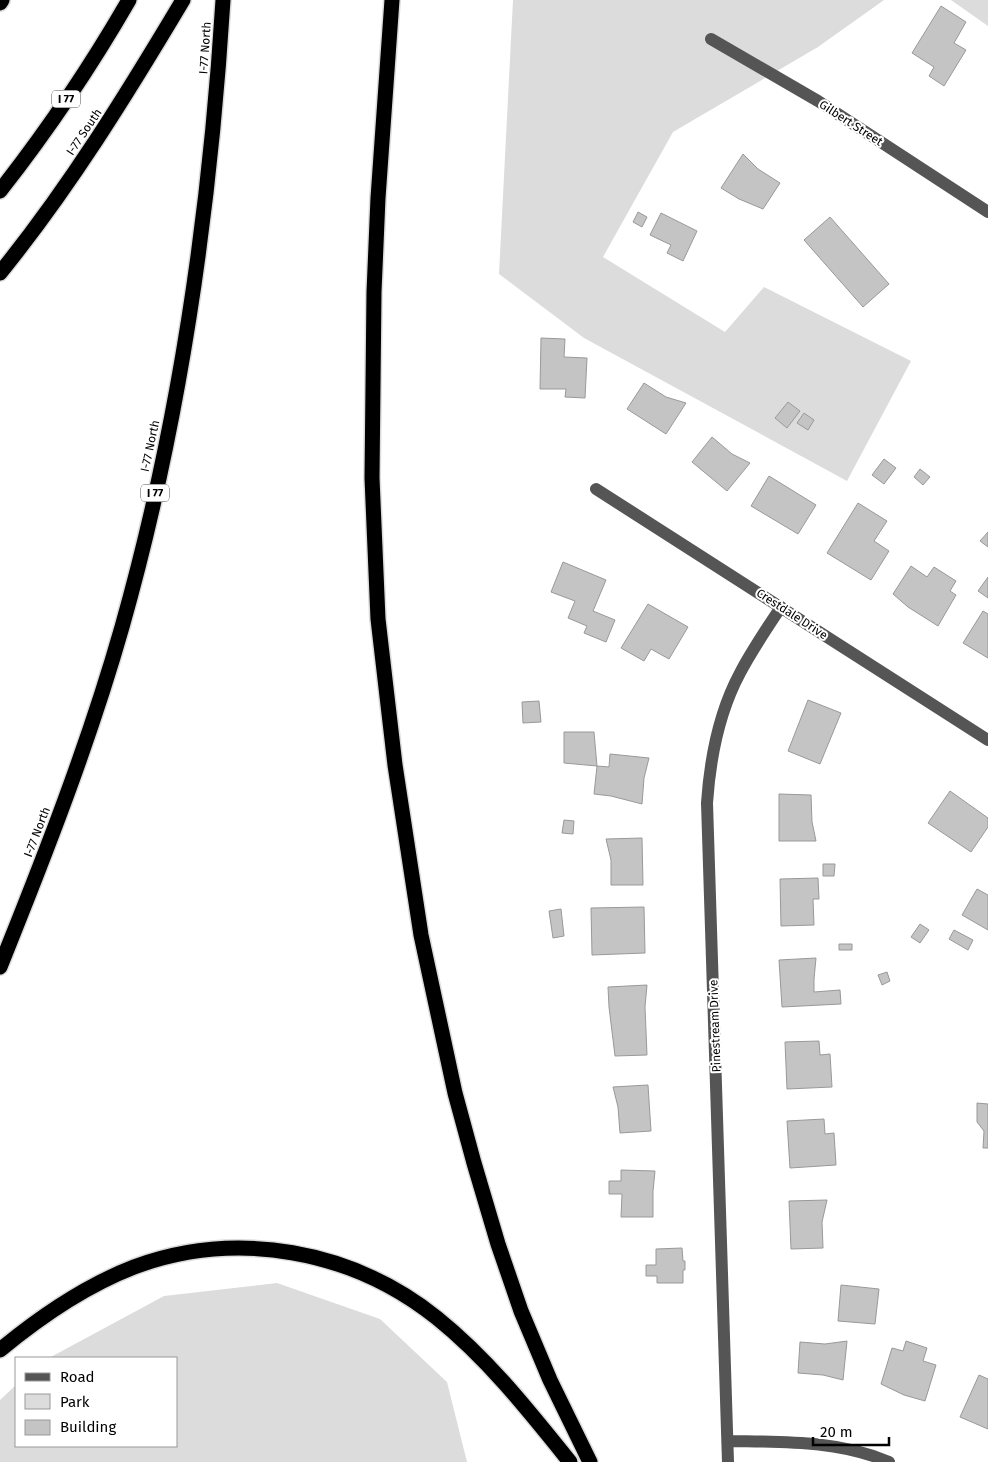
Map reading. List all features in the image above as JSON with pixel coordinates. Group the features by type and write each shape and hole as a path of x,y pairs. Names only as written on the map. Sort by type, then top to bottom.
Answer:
{"highway":[{"name":"I-77 South","path":"0,273 74,172 123,100 183,0"},
{"name":"I-77 North","path":"0,967 64,803 95,715 122,628 148,528 183,359 197,266 210,165 223,0"},
{"path":"392,0 379,178 374,292 372,478 378,619 395,765 421,935 455,1093 474,1163 498,1244 521,1311 550,1380 590,1462"},
{"name":"I 77","path":"0,191 76,85 128,2"},
{"path":"0,1350 47,1313 76,1296 134,1268 192,1252 220,1248 247,1247 306,1254 368,1275 410,1298 436,1317 465,1342 494,1372 570,1462"}],"street":[{"name":"Gilbert Street","path":"711,39 818,101 988,212"},
{"name":"Crestdale Drive","path":"596,489 988,740"},
{"name":"Pinestream Drive","path":"728,1462 707,803 712,756 724,711 736,680 781,607"},
{"path":"728,1441 810,1443 846,1449 889,1462"}],"green space":[{"path":"513,0 884,0 818,47 673,132 603,257 725,332 764,287 911,361 847,481 584,338 499,274"},
{"path":"951,0 988,0 988,26"},
{"path":"277,1283 380,1319 447,1382 467,1462 0,1462 0,1400 15,1386 15,1447 178,1447 178,1357 51,1357 164,1296"}],"building":[{"path":"941,6 966,22 954,43 966,50 944,86 929,76 934,67 912,53"},
{"path":"743,154 758,169 780,183 763,209 739,199 721,188"},
{"path":"638,212 647,217 642,227 633,222"},
{"path":"661,213 697,231 683,261 667,253 671,245 650,235"},
{"path":"830,217 889,284 863,307 804,240"},
{"path":"541,338 565,339 564,357 587,358 585,398 565,397 566,389 540,389"},
{"path":"644,383 666,397 686,403 666,434 627,409"},
{"path":"788,402 800,411 787,428 775,418"},
{"path":"804,413 814,420 808,430 797,423"},
{"path":"712,437 732,454 750,463 727,491 692,462"},
{"path":"884,459 896,468 884,484 872,475"},
{"path":"920,469 930,477 923,485 914,477"},
{"path":"769,476 816,505 798,534 751,506"},
{"path":"858,503 887,521 874,541 889,551 871,580 827,553"},
{"path":"988,532 988,547 980,541"},
{"path":"563,562 606,580 593,611 615,620 606,642 584,633 587,626 568,618 575,601 551,592"},
{"path":"911,566 927,577 934,567 956,581 950,591 956,595 938,626 908,607 893,594"},
{"path":"988,577 988,598 978,591"},
{"path":"648,604 688,627 669,659 651,649 644,661 621,648"},
{"path":"983,611 988,614 988,658 963,643"},
{"path":"808,700 841,713 820,764 788,751"},
{"path":"539,701 541,722 523,723 522,702"},
{"path":"564,732 594,732 597,766 564,763"},
{"path":"610,754 649,758 644,778 642,804 611,796 594,794 597,766 609,767"},
{"path":"950,791 988,818 988,827 971,852 928,823"},
{"path":"779,794 811,795 812,822 816,841 779,841"},
{"path":"564,820 574,821 573,834 562,833"},
{"path":"642,838 643,885 611,885 611,860 606,839"},
{"path":"823,864 835,864 834,876 823,876"},
{"path":"818,878 819,899 813,899 814,925 781,926 780,879"},
{"path":"977,889 988,895 988,930 962,915"},
{"path":"644,907 645,953 592,955 591,908"},
{"path":"561,909 564,936 553,938 549,911"},
{"path":"920,924 929,930 920,943 911,937"},
{"path":"954,930 973,940 968,950 949,939"},
{"path":"839,944 852,944 852,950 839,950"},
{"path":"816,958 814,992 840,990 841,1004 782,1007 779,960"},
{"path":"887,972 890,981 882,985 878,975"},
{"path":"647,985 645,1007 647,1055 615,1056 608,987"},
{"path":"819,1041 820,1055 830,1054 832,1087 787,1089 785,1042"},
{"path":"648,1085 651,1131 620,1133 618,1107 613,1087"},
{"path":"977,1103 988,1104 988,1148 983,1148 984,1131 977,1122"},
{"path":"824,1119 825,1134 834,1133 836,1165 790,1168 787,1121"},
{"path":"621,1170 655,1171 653,1217 621,1217 622,1194 609,1194 609,1181 621,1181"},
{"path":"827,1200 822,1222 823,1248 791,1249 789,1201"},
{"path":"682,1248 683,1261 685,1261 683,1283 657,1283 657,1276 646,1276 646,1265 656,1265 656,1249"},
{"path":"841,1285 879,1289 875,1324 838,1321"},
{"path":"847,1341 843,1380 823,1375 798,1373 800,1342 825,1344"},
{"path":"906,1341 927,1348 923,1361 936,1365 925,1401 904,1395 881,1384 892,1348 903,1351"},
{"path":"979,1375 988,1379 988,1429 960,1417"}]}
